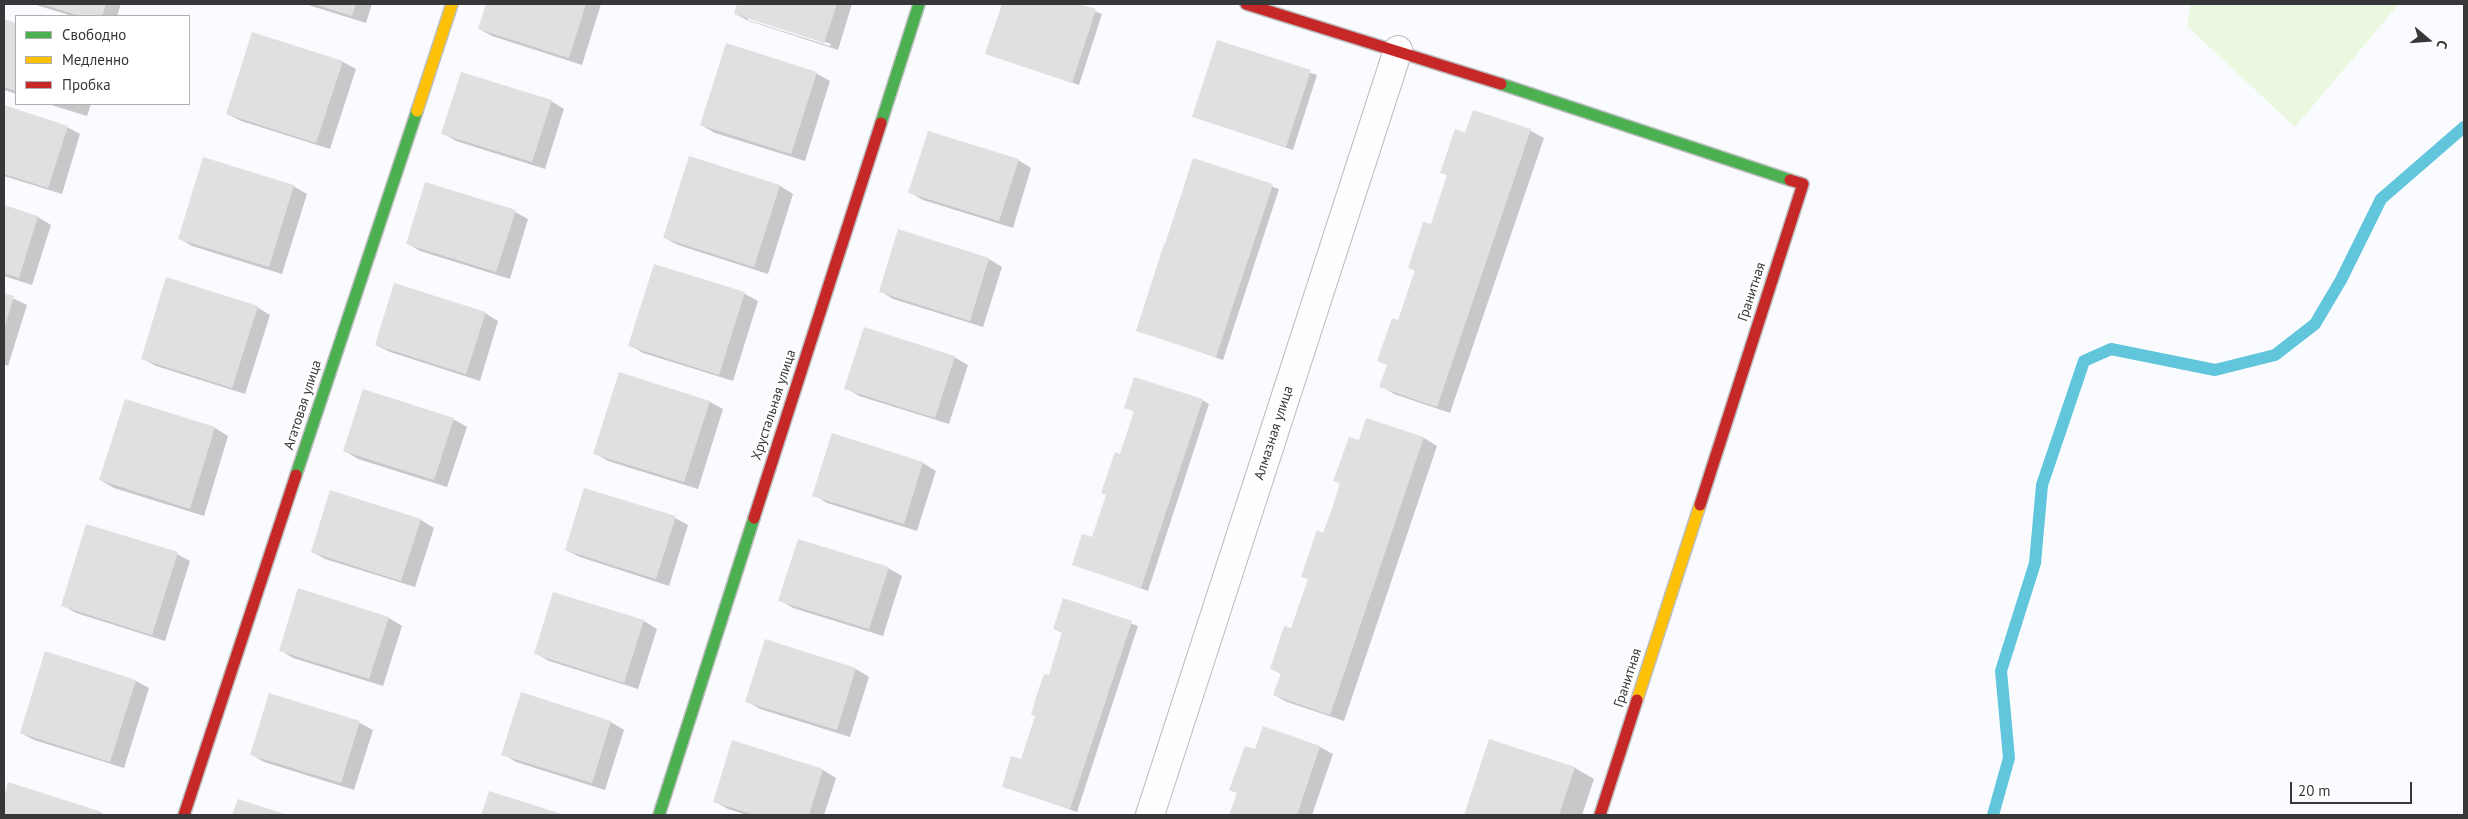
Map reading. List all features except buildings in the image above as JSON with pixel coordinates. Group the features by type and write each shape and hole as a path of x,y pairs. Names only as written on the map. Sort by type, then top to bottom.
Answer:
{"street":[{"name":"Агатовая улица","path":"184,815 452,4"},
{"name":"Хрустальная улица","path":"658,815 919,4"},
{"path":"1246,4 1398,50"},
{"name":"Алмазная улица","path":"1150,815 1398,50"},
{"name":"Гранитная","path":"1398,50 1803,184 1600,815"}],"green space":[{"path":"2191,4 2399,4 2295,127 2187,26"}],"waterway":[{"path":"1993,815 2009,758 2001,671 2035,563 2042,485 2084,361 2111,349 2215,370 2275,355 2315,324 2341,280 2381,199 2464,127"}],"traffic: fast":[{"path":"881,123 919,4"},
{"path":"1501,84 1790,180"},
{"path":"296,475 417,111"},
{"path":"659,815 754,518"}],"traffic: slow":[{"path":"417,111 452,4"},
{"path":"1637,700 1700,505"}],"traffic: jam":[{"path":"1246,4 1501,84"},
{"path":"754,518 881,123"},
{"path":"1700,505 1803,184 1790,180"},
{"path":"184,815 296,475"},
{"path":"1600,815 1637,700"}]}
